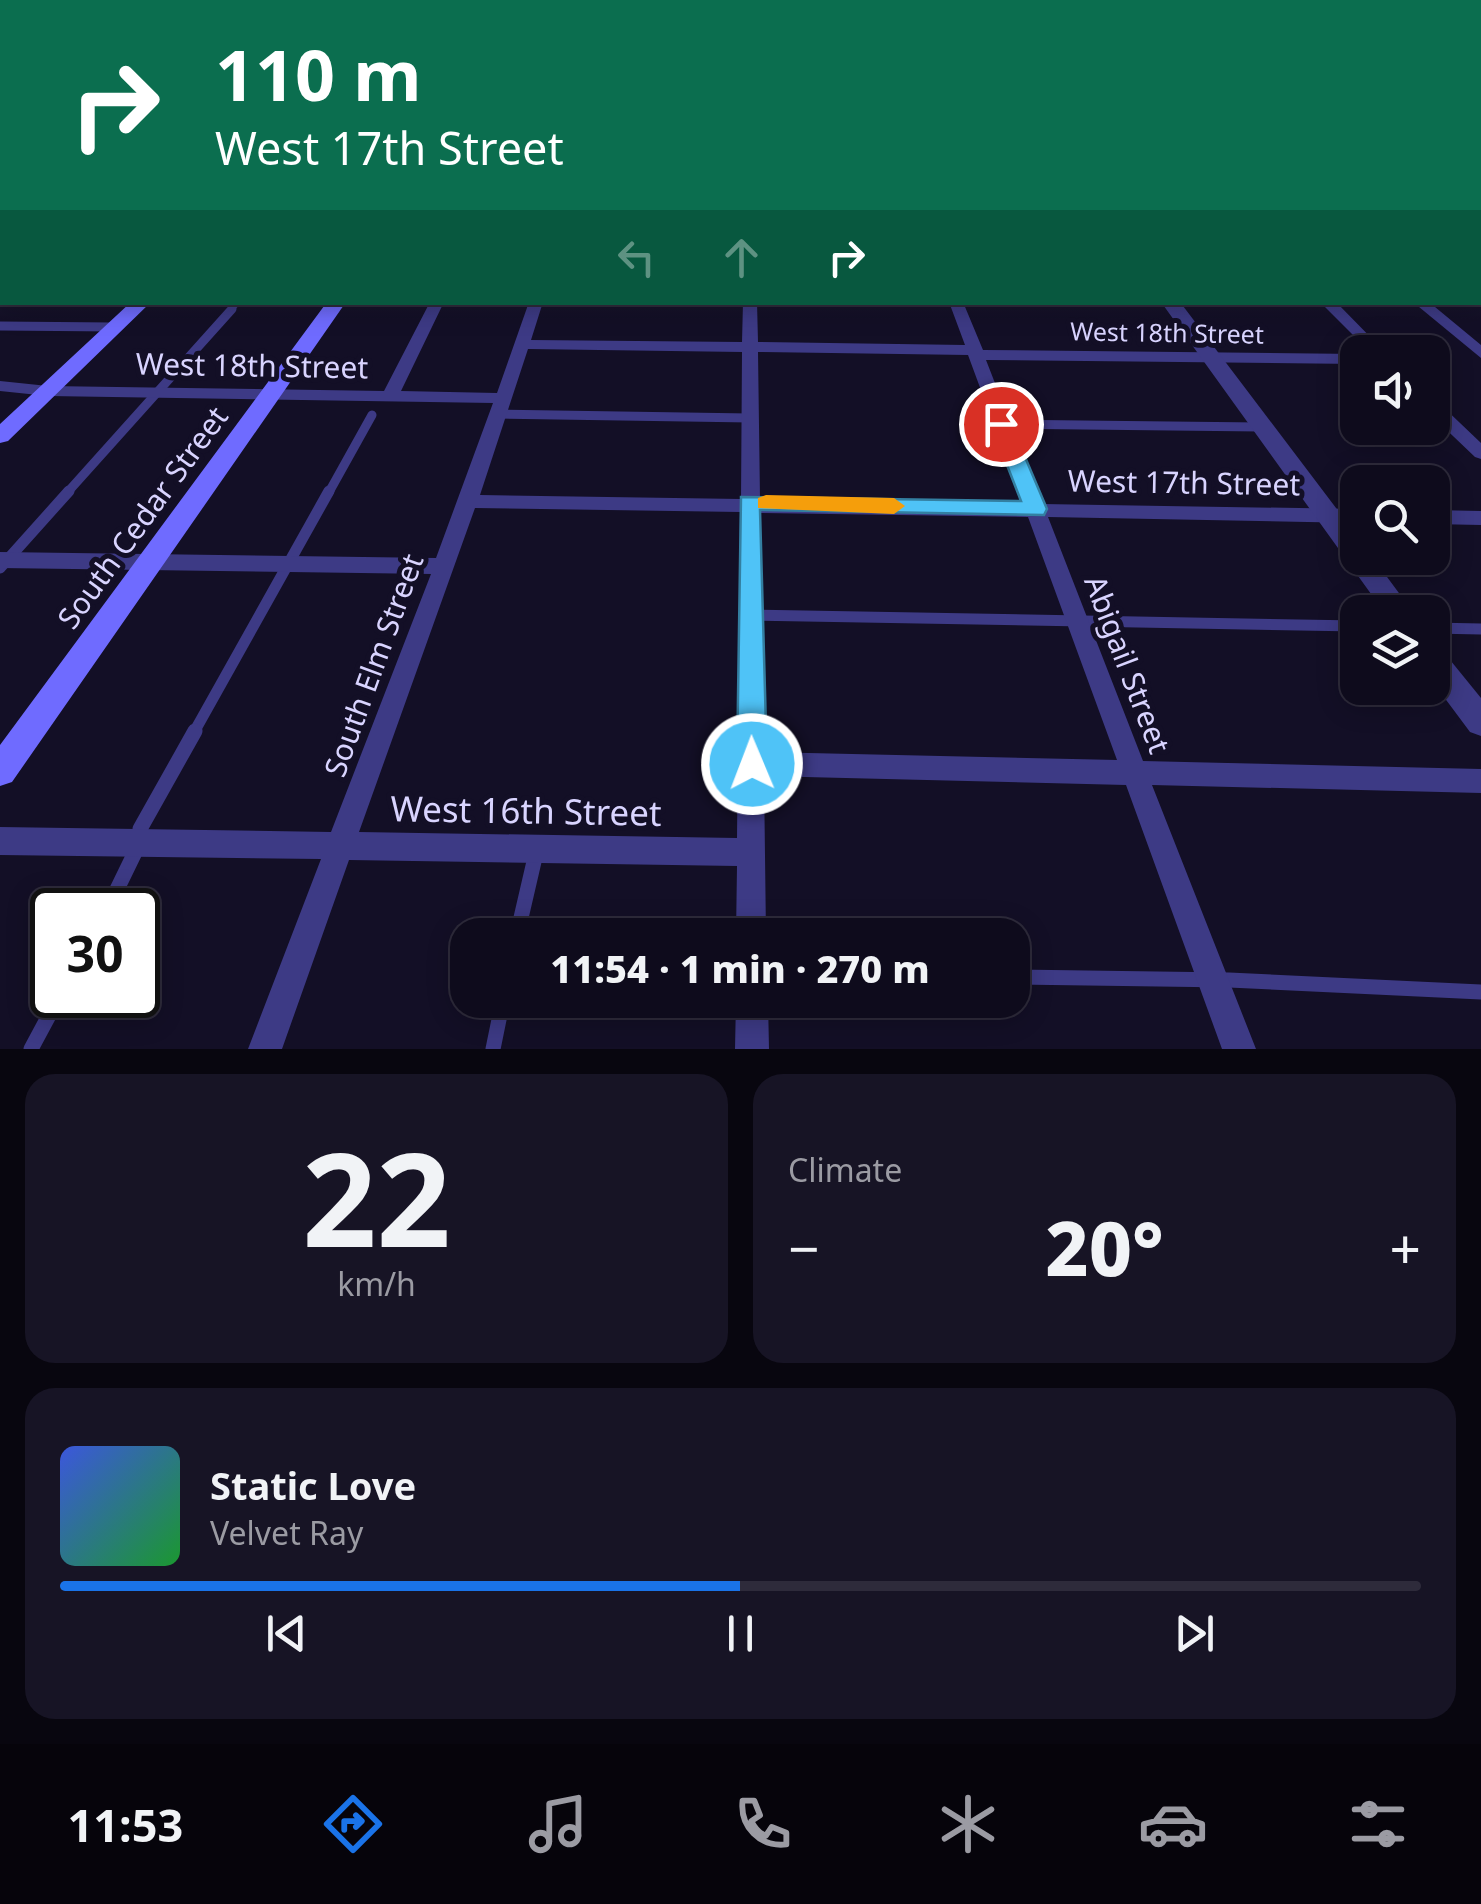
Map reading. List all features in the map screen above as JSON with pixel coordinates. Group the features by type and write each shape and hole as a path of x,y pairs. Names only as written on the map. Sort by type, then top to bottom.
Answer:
{"main road":[{"path":"0,436 139,305"},
{"name":"South Cedar Street","path":"0,771 335,305"}],"street":[{"path":"392,394 436,305"},
{"name":"South Elm Street","path":"265,1049 468,501 535,305"},
{"path":"750,305 751,918"},
{"name":"Abigail Street","path":"957,305 1239,1049"},
{"path":"1172,305 1340,532"},
{"path":"1330,305 1361,335"},
{"path":"1424,305 1481,353"},
{"name":"West 18th Street","path":"521,344 1340,359"},
{"name":"West 18th Street","path":"0,386 48,391 392,394 502,406"},
{"path":"1450,423 1481,453"},
{"name":"West 17th Street","path":"468,501 749,502 1340,515"},
{"path":"1450,517 1481,518"},
{"path":"2,563 444,566"},
{"path":"1450,682 1481,722"},
{"path":"752,764 1136,776 1481,781"},
{"name":"West 16th Street","path":"0,841 141,840 751,852"},
{"path":"752,1018 752,1049"}],"lane":[{"path":"2,563 235,305"},
{"path":"0,326 116,327"},
{"path":"502,406 750,418"},
{"path":"118,888 141,840 140,829 372,415"},
{"path":"1001,424 1262,427"},
{"path":"749,615 1340,626"},
{"path":"1450,628 1481,629"},
{"path":"522,918 538,848"},
{"path":"1030,978 1481,992"},
{"path":"30,1049 47,1018"},
{"path":"493,1049 499,1018"}],"slow traffic":[{"path":"766,503 894,506"}],"route":[{"path":"752,764 749,502 1036,509 1001,424"}]}
